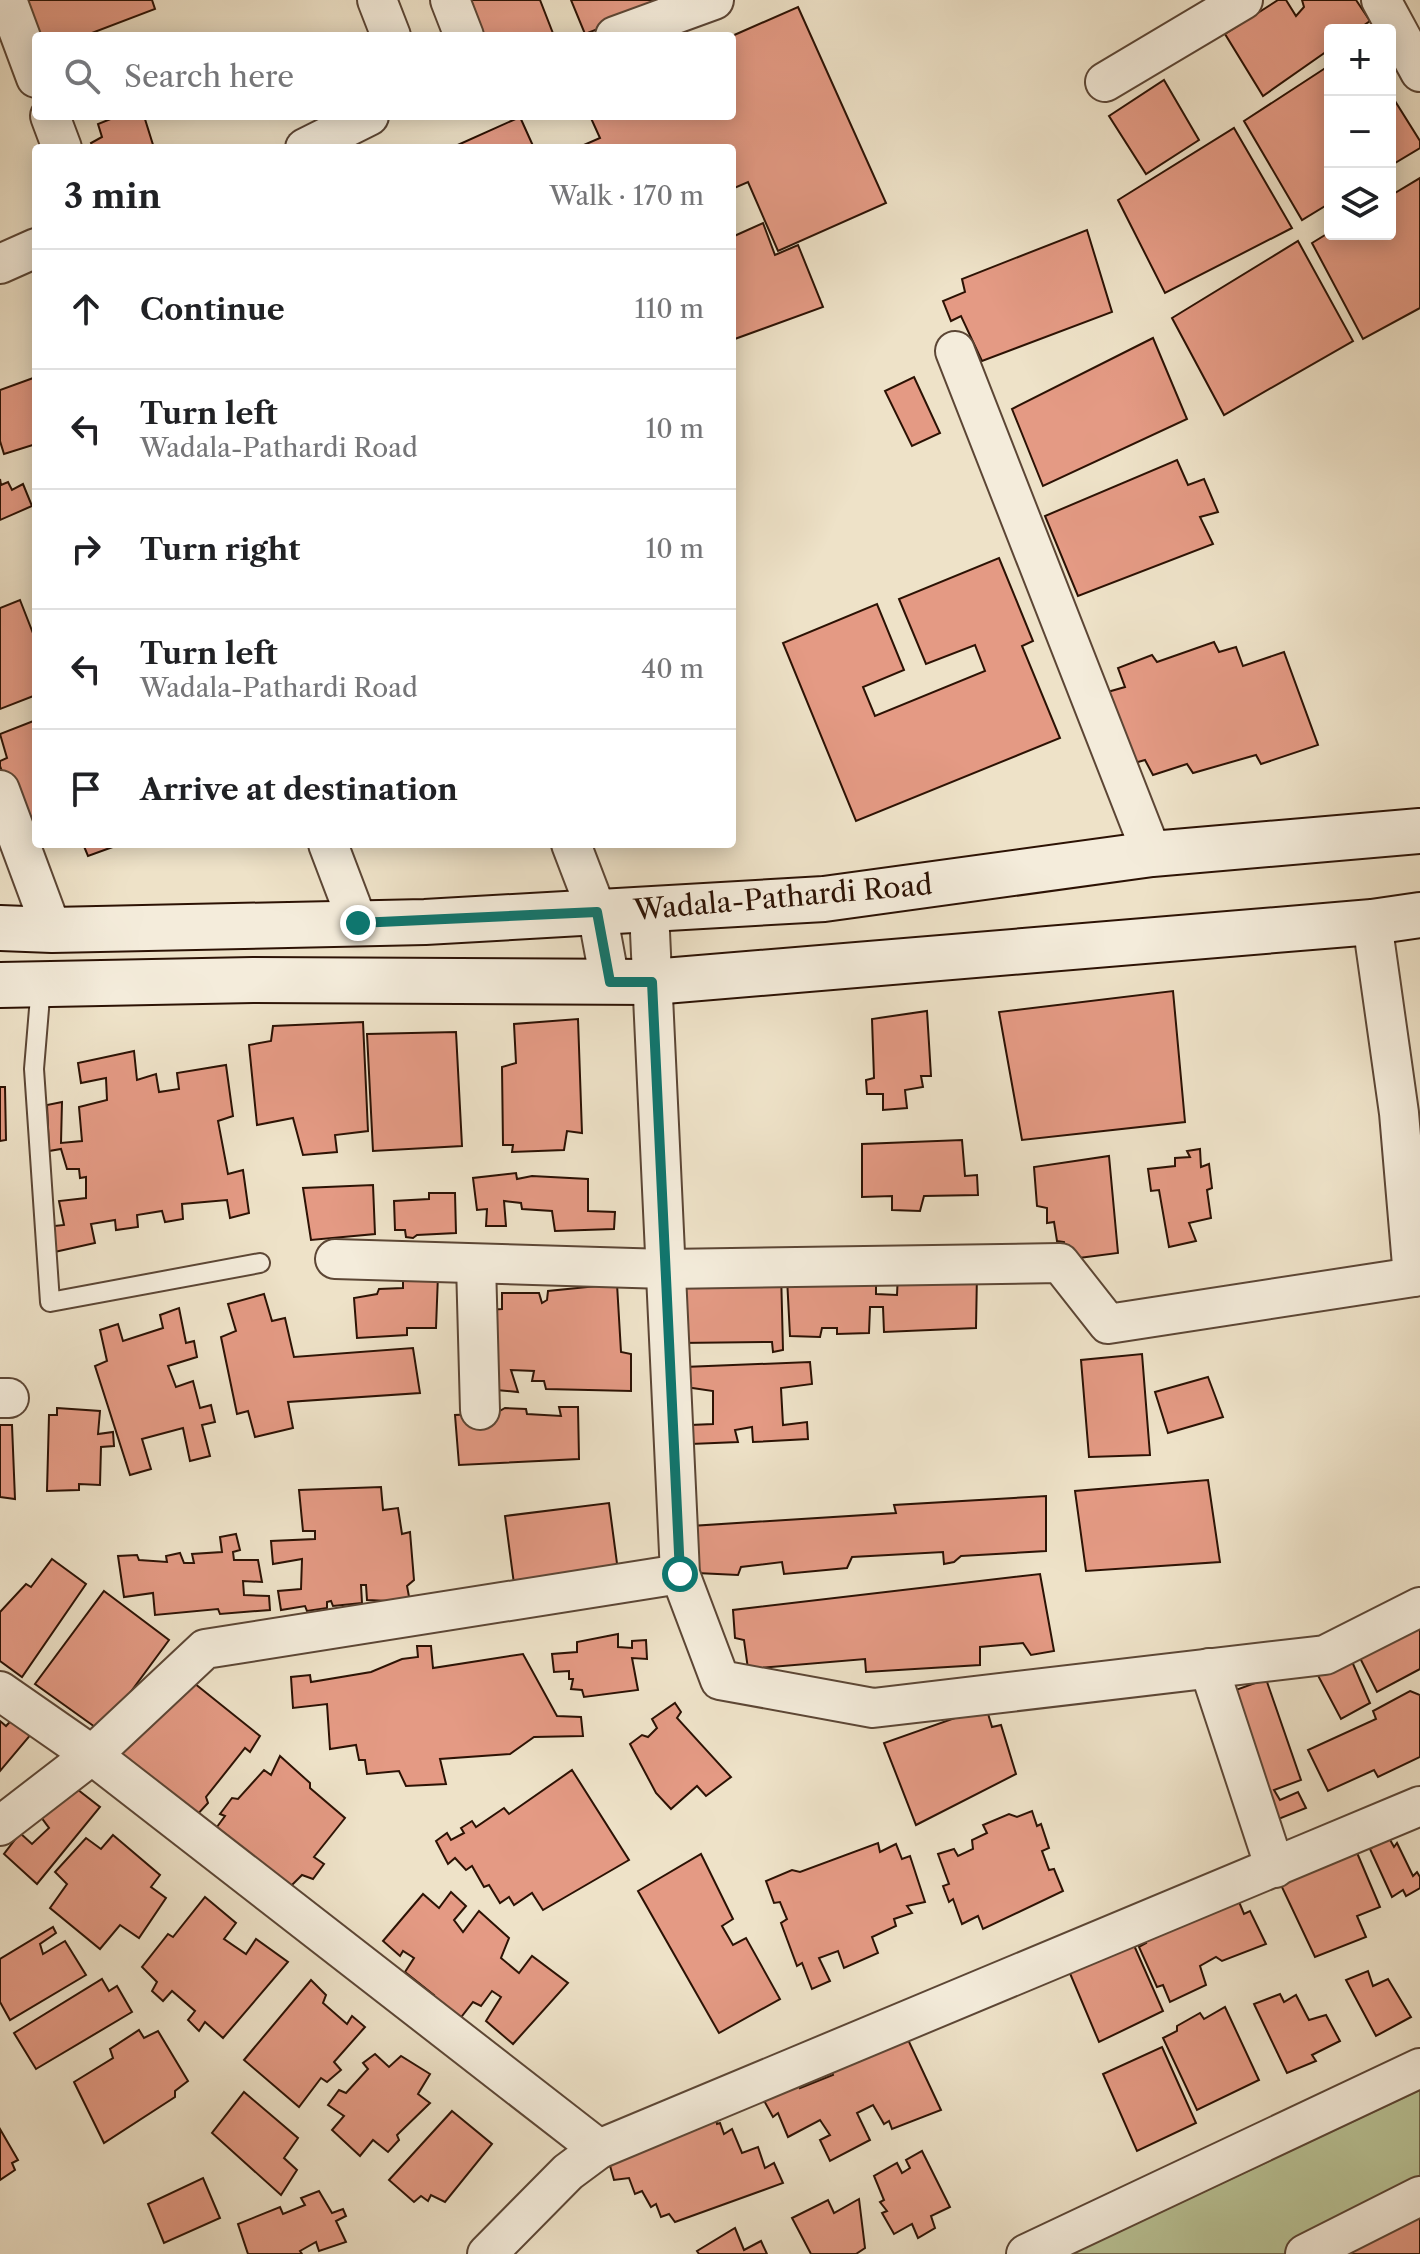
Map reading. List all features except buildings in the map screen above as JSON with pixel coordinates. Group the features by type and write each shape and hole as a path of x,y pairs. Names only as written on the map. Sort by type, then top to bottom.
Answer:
{"main road":[{"name":"Wadala-Pathardi Road","path":"0,928 52,930 358,923 649,911 824,899 1152,854 1420,831"},
{"path":"20,985 253,980 631,982 1372,922 1420,915"}],"street":[{"path":"7,0 32,67"},
{"path":"377,0 389,32"},
{"path":"450,0 462,32"},
{"path":"626,32 714,0"},
{"path":"1105,82 1243,0"},
{"path":"1381,0 1420,72"},
{"path":"52,120 60,144"},
{"path":"313,144 361,120"},
{"path":"0,264 32,250"},
{"path":"955,351 1152,854"},
{"path":"0,790 52,930"},
{"path":"330,848 358,923"},
{"path":"573,848 597,912 631,982 666,1269 680,1574 720,1680 873,1708 1325,1655 1420,1607"},
{"path":"631,982 649,911"},
{"path":"335,1259 666,1269 1060,1263 1108,1324 1416,1276 1399,1113 1372,922"},
{"path":"476,1264 480,1410"},
{"path":"0,1826 92,1755 205,1649 680,1574"},
{"path":"1209,1668 1275,1868"},
{"path":"0,1691 92,1755 599,2149"},
{"path":"487,2254 568,2172 599,2149 1420,1806"},
{"path":"1026,2254 1420,2068"},
{"path":"1305,2254 1420,2196"}],"lane":[{"path":"20,985 34,1069 50,1302 260,1263"}],"green space":[{"path":"1420,2090 1420,2208 1329,2254 1071,2254"}],"route":[{"path":"358,923 597,912 610,982 652,982 680,1574"}]}
